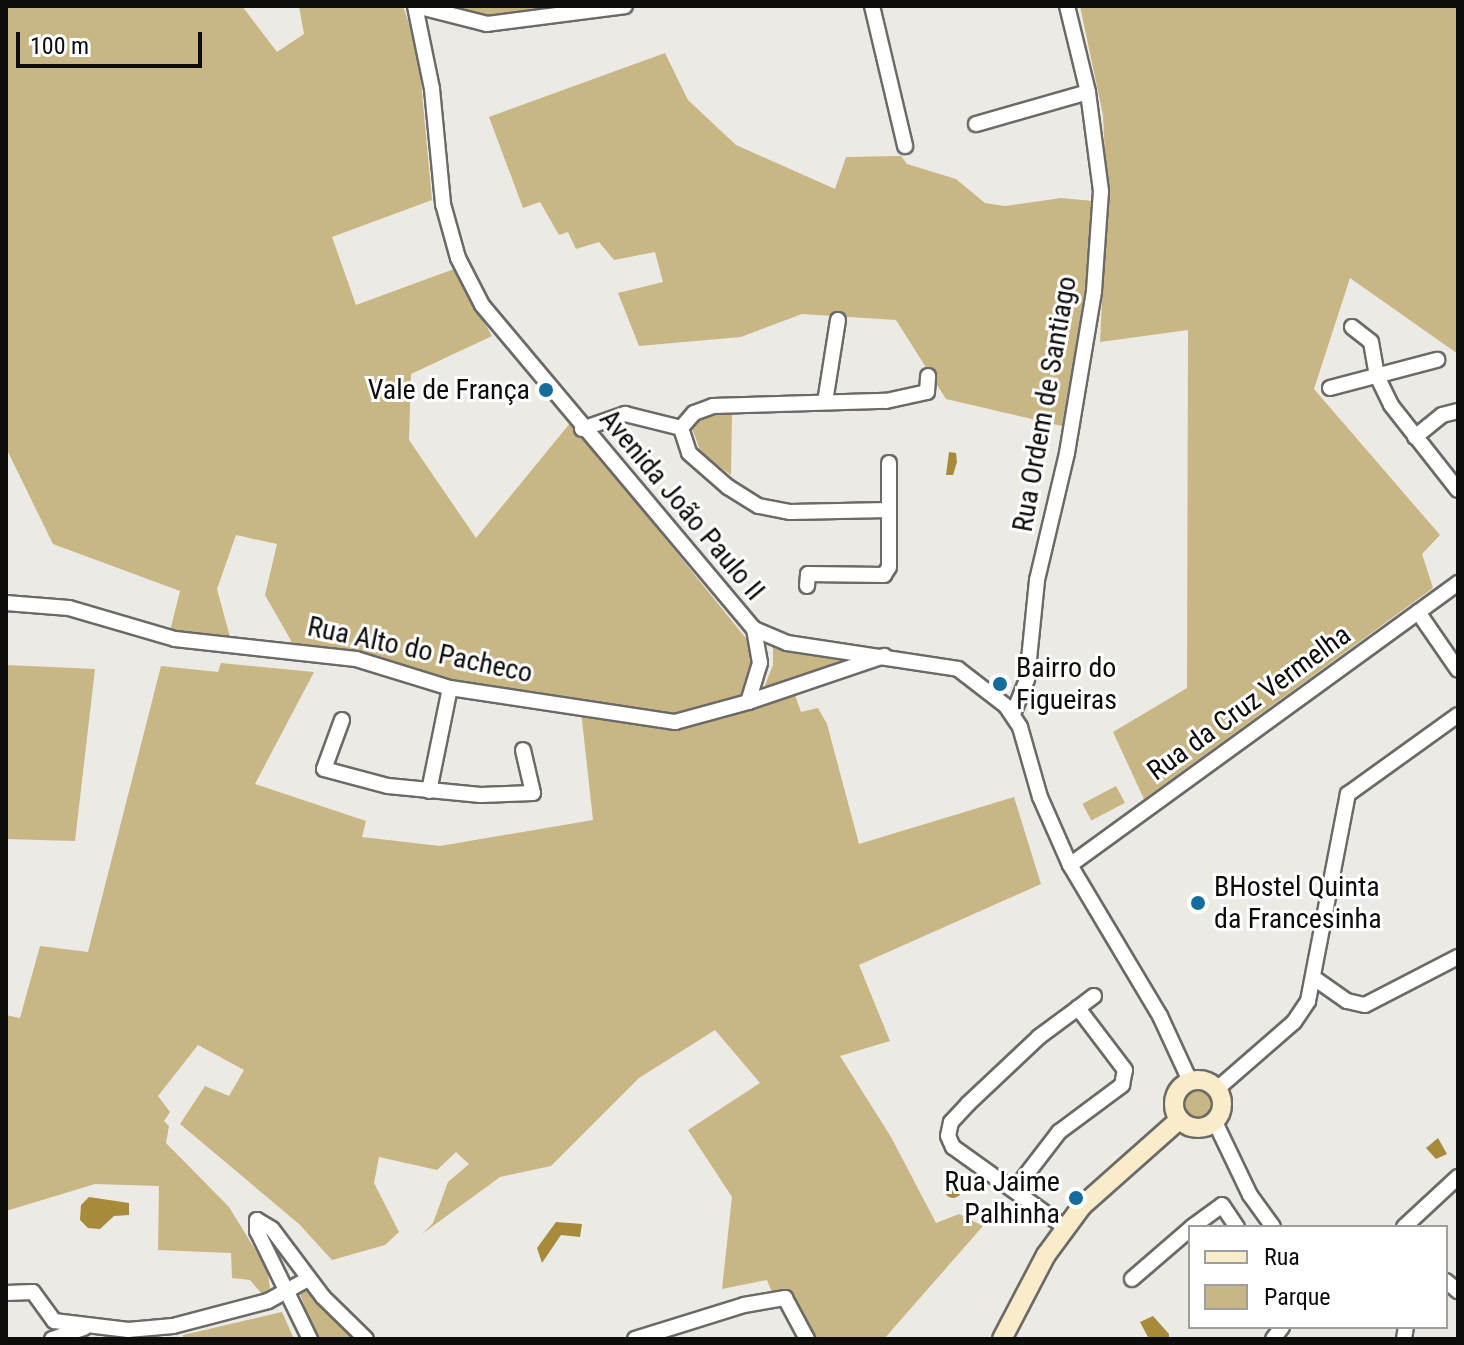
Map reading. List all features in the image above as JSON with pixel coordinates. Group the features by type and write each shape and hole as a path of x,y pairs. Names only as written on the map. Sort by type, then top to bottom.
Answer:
{"street":[{"path":"416,6 487,24 625,6"},
{"name":"Avenida João Paulo II","path":"416,6 426,47 443,204 458,258 482,305 582,429 754,629 787,643 885,655 958,669 987,687 1013,714 1040,797 1070,865 1160,1016 1190,1081"},
{"path":"872,6 905,146"},
{"name":"Rua Ordem de Santiago","path":"1013,714 1027,679 1037,580 1067,453 1094,291 1101,191 1088,92 1067,6"},
{"path":"976,124 1088,92"},
{"path":"825,402 838,320"},
{"path":"1352,327 1371,342 1377,376 1415,437 1458,490"},
{"path":"1330,388 1437,360"},
{"path":"681,428 694,413 713,406 886,401 927,392 928,376"},
{"path":"1415,437 1442,415 1458,411"},
{"path":"582,429 625,414 681,428"},
{"path":"681,428 689,453 759,506 790,512 889,510"},
{"path":"807,586 808,574 884,575 889,567 889,463"},
{"name":"Rua da Cruz Vermelha","path":"1070,865 1458,583"},
{"name":"Rua Alto do Pacheco","path":"6,603 69,608 175,639 356,659 450,688 675,722 748,702 885,655"},
{"path":"1418,612 1458,670"},
{"path":"748,702 760,663 754,629"},
{"path":"429,791 450,688"},
{"path":"1217,1089 1294,1022 1308,1001 1344,801 1355,787 1458,715"},
{"path":"342,720 324,769 429,791 533,793 523,750"},
{"path":"1314,978 1347,1001 1365,1005 1458,957"},
{"path":"1066,1228 1016,1188 953,1147 948,1136 951,1122 1039,1037 1094,996"},
{"path":"1016,1188 1059,1132 1122,1085 1125,1070 1078,1008"},
{"path":"1190,1081 1205,1081 1217,1089 1223,1104 1215,1122 1197,1129 1179,1120 1175,1095 1190,1081"},
{"path":"1005,1339 1014,1313 1066,1228 1117,1170 1179,1120"},
{"path":"1215,1122 1250,1195 1272,1225"},
{"path":"1406,1225 1458,1177"},
{"path":"1195,1225 1222,1205 1236,1225"},
{"path":"308,1337 257,1231 257,1220 272,1229 308,1279 366,1339"},
{"path":"1132,1279 1188,1231"},
{"path":"6,1293 28,1289 54,1321 84,1327 173,1326 288,1291 308,1279"},
{"path":"635,1339 744,1305 785,1298 807,1339"},
{"path":"54,1321 52,1339 84,1327"}],"green space":[{"path":"6,6 242,6 277,52 304,34 299,6 403,6 418,50 432,200 332,237 356,305 454,269 492,336 411,374 409,440 476,538 571,422 753,647 754,663 744,682 740,713 795,695 801,712 818,708 827,724 859,844 1014,797 1041,884 859,965 890,1041 840,1056 891,1137 936,1223 959,1214 983,1226 884,1339 817,1339 796,1300 773,1295 767,1280 722,1289 732,1197 688,1130 760,1083 715,1030 639,1078 551,1166 500,1177 422,1234 433,1223 448,1182 469,1164 456,1152 437,1170 379,1157 374,1183 399,1232 385,1245 332,1260 299,1224 180,1124 205,1086 229,1096 244,1070 198,1045 158,1096 170,1112 164,1121 169,1126 166,1143 229,1207 267,1269 270,1288 262,1294 250,1280 232,1278 231,1253 158,1250 159,1186 95,1184 6,1211 6,1015 20,1018 40,946 88,952 161,666 218,672 221,663 314,672 255,784 366,821 362,837 440,846 593,820 580,702 473,686 354,651 293,644 265,595 277,544 236,535 217,589 230,637 170,631 180,591 53,544 6,448"},
{"path":"435,6 589,6 492,22"},
{"path":"1080,6 1458,6 1458,354 1350,278 1314,389 1440,535 1422,554 1433,588 1144,799 1113,732 1187,688 1188,330 1100,342 1107,200 1103,115"},
{"path":"665,53 688,100 736,145 835,189 846,157 901,156 907,164 956,179 985,203 1005,206 1061,198 1093,201 1087,302 1066,427 946,399 896,320 802,314 741,337 639,346 618,293 663,282 655,252 614,260 599,242 576,249 568,232 559,235 540,202 523,208 489,117"},
{"path":"732,412 731,475 701,453 692,428 706,413"},
{"path":"773,645 856,658 763,690 773,665"},
{"path":"6,665 95,669 75,841 6,839"},
{"path":"1116,786 1125,803 1091,821 1082,804"},
{"path":"1198,1088 1210,1093 1215,1105 1210,1117 1198,1122 1186,1117 1181,1105 1186,1093"},
{"path":"308,1289 356,1339 317,1339 300,1294"},
{"path":"282,1312 294,1339 183,1339 183,1335"}],"shaded area":[{"path":"949,452 956,453 953,475 946,475"},
{"path":"1438,1138 1447,1154 1436,1159 1426,1148"},
{"path":"949,1180 957,1180 962,1189 960,1196 949,1198 944,1193 944,1185"},
{"path":"89,1197 129,1203 129,1215 114,1216 100,1229 88,1228 80,1220 81,1205"},
{"path":"556,1222 582,1224 580,1237 561,1235 542,1263 537,1248"},
{"path":"1153,1316 1169,1334 1169,1339 1149,1339 1140,1322"}],"place":[{"name":"Vale de França","path":"546,390"},
{"name":"Bairro do Figueiras","path":"1000,684"},
{"name":"BHostel Quinta da Francesinha","path":"1198,903"},
{"name":"Rua Jaime Palhinha","path":"1076,1198"}]}
